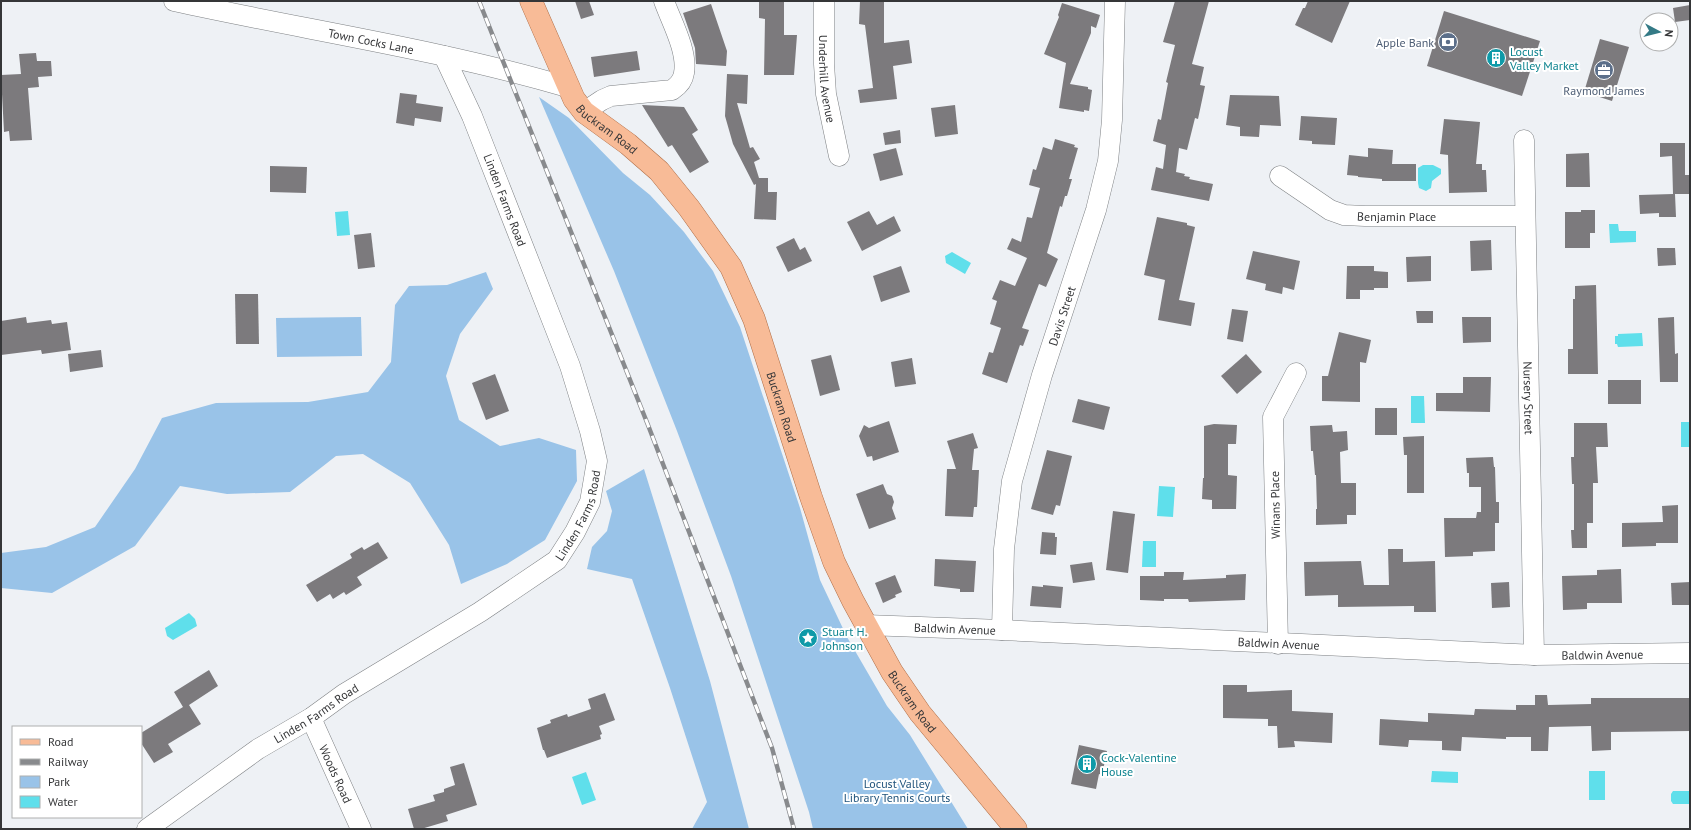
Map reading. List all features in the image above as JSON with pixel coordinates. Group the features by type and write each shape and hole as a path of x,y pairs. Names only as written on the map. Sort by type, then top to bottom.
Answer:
{"main road":[{"name":"Buckram Road","path":"531,1 567,87 574,99 584,112 628,144 659,171 689,208 731,267 754,319 811,497 834,562 892,672 920,714 1016,829"}],"street":[{"name":"Town Cocks Lane","path":"174,1 444,56 530,76 567,87"},
{"path":"584,112 611,96 672,90 679,84 684,73 684,52 664,1"},
{"name":"Underhill Avenue","path":"824,1 824,64 826,94 839,156"},
{"name":"Davis Street","path":"1002,630 1004,548 1012,481 1042,375 1096,210 1108,161 1112,120 1115,1"},
{"name":"Linden Farms Road","path":"147,829 258,749 312,718 344,694 480,612 557,560 576,532 590,502 597,462 590,431 570,366 472,116 444,56"},
{"name":"Nursery Street","path":"1524,140 1534,655"},
{"name":"Benjamin Place","path":"1280,176 1330,210 1344,214 1365,216 1525,216"},
{"name":"Winans Place","path":"1278,644 1273,417 1296,373"},
{"name":"Baldwin Avenue","path":"866,625 1534,655 1690,653"},
{"name":"Woods Road","path":"312,718 361,829"}],"green space":[{"name":"Locust Valley Library Tennis Courts","path":"539,97 569,118 623,173 650,195 684,232 713,271 740,327 800,508 820,580 847,637 887,706 910,735 968,829 813,829 809,812 731,576 677,431 614,271"},
{"path":"486,272 493,289 460,334 446,376 459,420 500,446 539,438 576,450 577,481 545,540 507,564 461,584 449,545 410,483 363,454 336,456 290,492 227,494 180,486 135,546 52,593 1,588 1,553 46,547 95,527 135,469 162,418 216,403 308,402 368,392 391,362 395,305 409,286 447,285"},
{"path":"361,317 362,356 277,357 276,318"},
{"path":"644,469 710,681 749,829 692,829 707,802 670,688 632,579 587,569 592,547 607,531 612,511 606,491"}],"water":[{"path":"1423,165 1433,165 1441,169 1441,174 1432,181 1431,188 1426,191 1419,188 1418,183 1418,168"},
{"path":"348,211 350,235 337,236 335,212"},
{"path":"1609,224 1618,224 1619,231 1636,231 1636,242 1610,243"},
{"path":"952,252 971,263 965,274 946,263 945,256"},
{"path":"1642,333 1643,346 1618,347 1617,344 1615,344 1615,336 1618,336 1618,334"},
{"path":"1411,396 1424,396 1425,423 1411,423"},
{"path":"1681,422 1690,422 1690,447 1681,447"},
{"path":"1159,486 1175,487 1173,517 1157,516"},
{"path":"1143,541 1156,541 1156,567 1142,567"},
{"path":"189,613 195,619 197,626 173,640 167,636 165,628"},
{"path":"1432,771 1458,772 1458,783 1431,782"},
{"path":"1589,771 1605,771 1605,800 1589,800"},
{"path":"586,772 596,800 582,805 572,777"},
{"path":"1673,791 1690,791 1690,804 1673,804 1671,801 1671,794"}],"building":[{"path":"575,1 589,1 594,15 581,19"},
{"path":"759,1 784,1 784,35 797,35 794,75 764,75 765,19 759,18"},
{"path":"860,1 884,1 884,43 909,40 912,63 893,66 897,99 860,103 858,90 873,88 865,25 859,24"},
{"path":"1175,1 1209,1 1192,64 1204,67 1200,85 1205,86 1198,119 1195,118 1187,150 1179,148 1176,172 1185,174 1184,176 1190,177 1189,179 1213,184 1209,201 1151,190 1156,167 1163,169 1166,145 1153,141 1158,119 1161,120 1168,83 1166,82 1175,45 1163,42"},
{"path":"1308,1 1350,1 1332,43 1295,25"},
{"path":"1062,3 1100,15 1096,28 1091,26 1091,33 1070,84 1088,87 1088,89 1092,90 1089,111 1084,110 1084,112 1059,108 1066,63 1044,54 1059,17 1058,15"},
{"path":"711,4 727,51 726,66 696,64 695,48 683,13"},
{"path":"1690,5 1690,20 1679,21 1679,12 1674,12 1673,8"},
{"name":"Locust Valley Market","path":"1444,11 1540,41 1522,96 1427,66"},
{"path":"1600,39 1629,47 1612,101 1584,92"},
{"path":"637,51 640,70 594,77 591,57"},
{"path":"36,53 37,61 51,61 52,76 38,77 39,87 28,88 32,140 10,141 9,131 4,132 1,75 21,74 19,54"},
{"path":"727,74 748,75 747,104 737,103 750,148 753,147 760,159 754,162 759,178 768,178 768,192 777,192 776,220 754,219 756,184 754,185 733,144 725,116"},
{"path":"400,93 417,95 416,103 443,107 441,122 415,118 414,126 396,123"},
{"path":"1230,95 1279,96 1281,126 1260,125 1259,137 1240,136 1240,127 1226,125"},
{"path":"642,105 684,107 698,130 692,134 709,162 690,173 672,145 668,147"},
{"path":"955,105 958,134 935,137 931,108"},
{"path":"1301,116 1337,118 1335,145 1312,144 1312,141 1299,140"},
{"path":"1444,119 1480,122 1476,164 1482,164 1482,170 1486,170 1487,192 1449,193 1448,155 1440,154"},
{"path":"900,130 901,143 885,145 883,133"},
{"path":"1055,139 1075,145 1074,147 1078,148 1069,179 1072,179 1067,196 1065,196 1062,207 1060,206 1047,253 1058,259 1046,287 1039,284 1022,328 1029,330 1023,346 1020,345 1007,383 982,374 989,352 993,353 1001,328 990,324 997,301 992,299 1000,280 1015,286 1027,258 1007,249 1012,238 1021,242 1027,217 1032,218 1040,188 1029,185 1033,169 1036,170 1043,147 1052,150"},
{"path":"1660,143 1685,143 1685,175 1689,175 1689,194 1675,194 1676,217 1659,217 1659,213 1640,214 1639,195 1673,194 1672,156 1660,157"},
{"path":"896,148 903,175 880,181 873,154"},
{"path":"1368,148 1393,150 1392,164 1416,164 1416,181 1382,181 1382,179 1347,175 1349,155 1368,157"},
{"path":"1589,153 1590,187 1566,187 1566,154"},
{"path":"270,166 307,167 306,193 270,192"},
{"path":"1581,210 1595,210 1595,233 1590,233 1590,248 1565,248 1565,212 1581,212"},
{"path":"869,211 877,225 894,216 901,231 862,251 847,222"},
{"path":"1157,217 1187,223 1187,225 1195,227 1179,300 1195,303 1191,326 1158,320 1165,280 1144,275"},
{"path":"371,233 375,267 358,269 354,235"},
{"path":"794,238 800,250 805,247 812,261 788,272 776,247"},
{"path":"1491,240 1492,270 1471,271 1470,241"},
{"path":"1657,248 1675,248 1676,265 1658,266"},
{"path":"1253,251 1300,261 1294,290 1283,287 1282,294 1265,290 1266,284 1246,279"},
{"path":"1431,256 1431,281 1407,282 1406,257"},
{"path":"901,266 910,292 881,302 873,276"},
{"path":"1347,266 1374,266 1374,271 1388,272 1388,288 1360,290 1360,299 1346,299"},
{"path":"1596,285 1598,374 1568,374 1568,349 1573,349 1573,299 1575,299 1575,286"},
{"path":"235,294 258,294 259,344 236,344"},
{"path":"1232,309 1248,311 1243,342 1227,339"},
{"path":"1416,311 1433,311 1433,323 1417,323"},
{"path":"26,317 27,323 51,320 52,324 67,322 71,350 42,354 41,350 1,355 1,321"},
{"path":"1462,317 1491,317 1491,342 1463,343"},
{"path":"1674,317 1675,354 1678,353 1678,382 1660,382 1658,318"},
{"path":"1339,332 1371,340 1366,363 1360,362 1360,402 1322,401 1322,376 1328,376"},
{"path":"101,350 103,367 70,372 68,354"},
{"path":"1246,354 1262,372 1237,394 1221,376"},
{"path":"831,355 840,390 820,396 811,360"},
{"path":"912,358 916,384 895,387 891,362"},
{"path":"495,374 509,411 486,420 472,383"},
{"path":"1463,377 1491,377 1490,412 1436,411 1436,393 1463,393"},
{"path":"1608,380 1641,380 1641,404 1608,404"},
{"path":"1078,399 1110,407 1104,430 1072,422"},
{"path":"1375,408 1397,408 1397,435 1375,435"},
{"path":"889,421 899,452 873,461 872,456 867,457 859,436 864,425 869,428"},
{"path":"1574,423 1607,423 1608,447 1596,447 1598,483 1593,483 1593,523 1587,523 1587,548 1572,548 1571,530 1574,530 1574,484 1572,484 1571,457 1574,457"},
{"path":"1214,424 1237,425 1236,444 1228,444 1228,475 1237,476 1236,509 1212,509 1212,500 1202,499 1204,478 1204,426"},
{"path":"1332,425 1333,432 1347,431 1348,450 1340,452 1341,483 1356,483 1356,515 1347,515 1347,524 1316,525 1316,475 1313,451 1311,451 1310,426"},
{"path":"973,433 978,448 974,449 972,470 979,470 977,507 974,507 973,517 945,516 947,469 956,469 947,441"},
{"path":"1424,436 1424,493 1407,493 1407,455 1404,455 1403,437"},
{"path":"1047,450 1072,456 1060,506 1056,505 1053,515 1031,509"},
{"path":"1493,457 1495,467 1496,502 1499,502 1499,523 1495,523 1495,551 1473,552 1473,556 1445,557 1444,518 1476,518 1477,512 1481,512 1481,487 1469,487 1469,473 1467,473 1466,458"},
{"path":"883,484 887,494 892,496 894,502 892,508 896,519 869,529 856,494"},
{"path":"1678,505 1678,543 1656,543 1656,546 1622,547 1622,523 1663,522 1662,506"},
{"path":"1113,511 1135,514 1128,573 1106,570"},
{"path":"1042,532 1055,533 1055,537 1057,537 1056,555 1040,554"},
{"path":"378,542 388,558 357,577 362,585 346,595 344,592 333,599 330,594 317,602 306,585 352,558 350,554 362,547 364,550"},
{"path":"1388,549 1403,549 1403,562 1435,561 1436,612 1414,612 1414,606 1338,607 1338,595 1305,596 1304,562 1361,561 1364,585 1389,585"},
{"path":"935,559 976,561 974,592 960,592 960,589 934,586"},
{"path":"1092,562 1095,580 1073,583 1070,565"},
{"path":"1621,569 1622,603 1587,603 1587,609 1563,610 1562,576 1597,575 1597,570"},
{"path":"1164,572 1184,572 1183,580 1226,578 1226,575 1246,574 1245,600 1189,602 1188,599 1164,599 1164,601 1140,600 1140,576 1164,576"},
{"path":"895,575 902,592 895,595 896,597 883,603 875,583"},
{"path":"1509,582 1510,607 1492,608 1491,583"},
{"path":"1690,582 1690,605 1672,605 1671,583"},
{"path":"1043,585 1063,587 1061,608 1030,606 1032,586 1043,587"},
{"path":"209,670 218,686 189,705 201,724 168,744 173,752 154,763 142,745 142,732 183,707 174,692"},
{"path":"1223,685 1247,685 1247,692 1292,690 1292,711 1333,713 1332,743 1294,741 1295,747 1278,748 1277,726 1268,726 1268,719 1223,718"},
{"path":"605,693 615,720 599,726 602,734 600,735 601,739 547,758 543,750 537,728 551,723 550,720 567,714 568,717 591,709 588,699"},
{"path":"1535,695 1547,695 1548,705 1591,704 1591,698 1690,698 1690,731 1611,732 1611,750 1592,751 1591,726 1549,727 1548,751 1531,751 1531,737 1506,737 1506,739 1462,737 1461,751 1442,750 1442,741 1409,740 1408,747 1379,745 1380,719 1428,722 1428,713 1474,715 1475,709 1516,710 1516,705 1535,705"},
{"name":"Cock-Valentine House","path":"1079,745 1107,751 1102,775 1099,774 1096,789 1071,784"},
{"path":"464,763 477,805 446,815 448,821 421,829 414,829 408,809 435,801 433,795 444,792 444,789 455,785 450,767"}],"railway":[{"path":"479,1 648,425 772,748 794,829"}],"place":[{"name":"Apple Bank","path":"1448,42"},
{"name":"Locust Valley Market","path":"1496,58"},
{"name":"Raymond James","path":"1604,70"},
{"name":"Stuart H. Johnson","path":"808,638"},
{"name":"Cock-Valentine House","path":"1087,764"}]}
